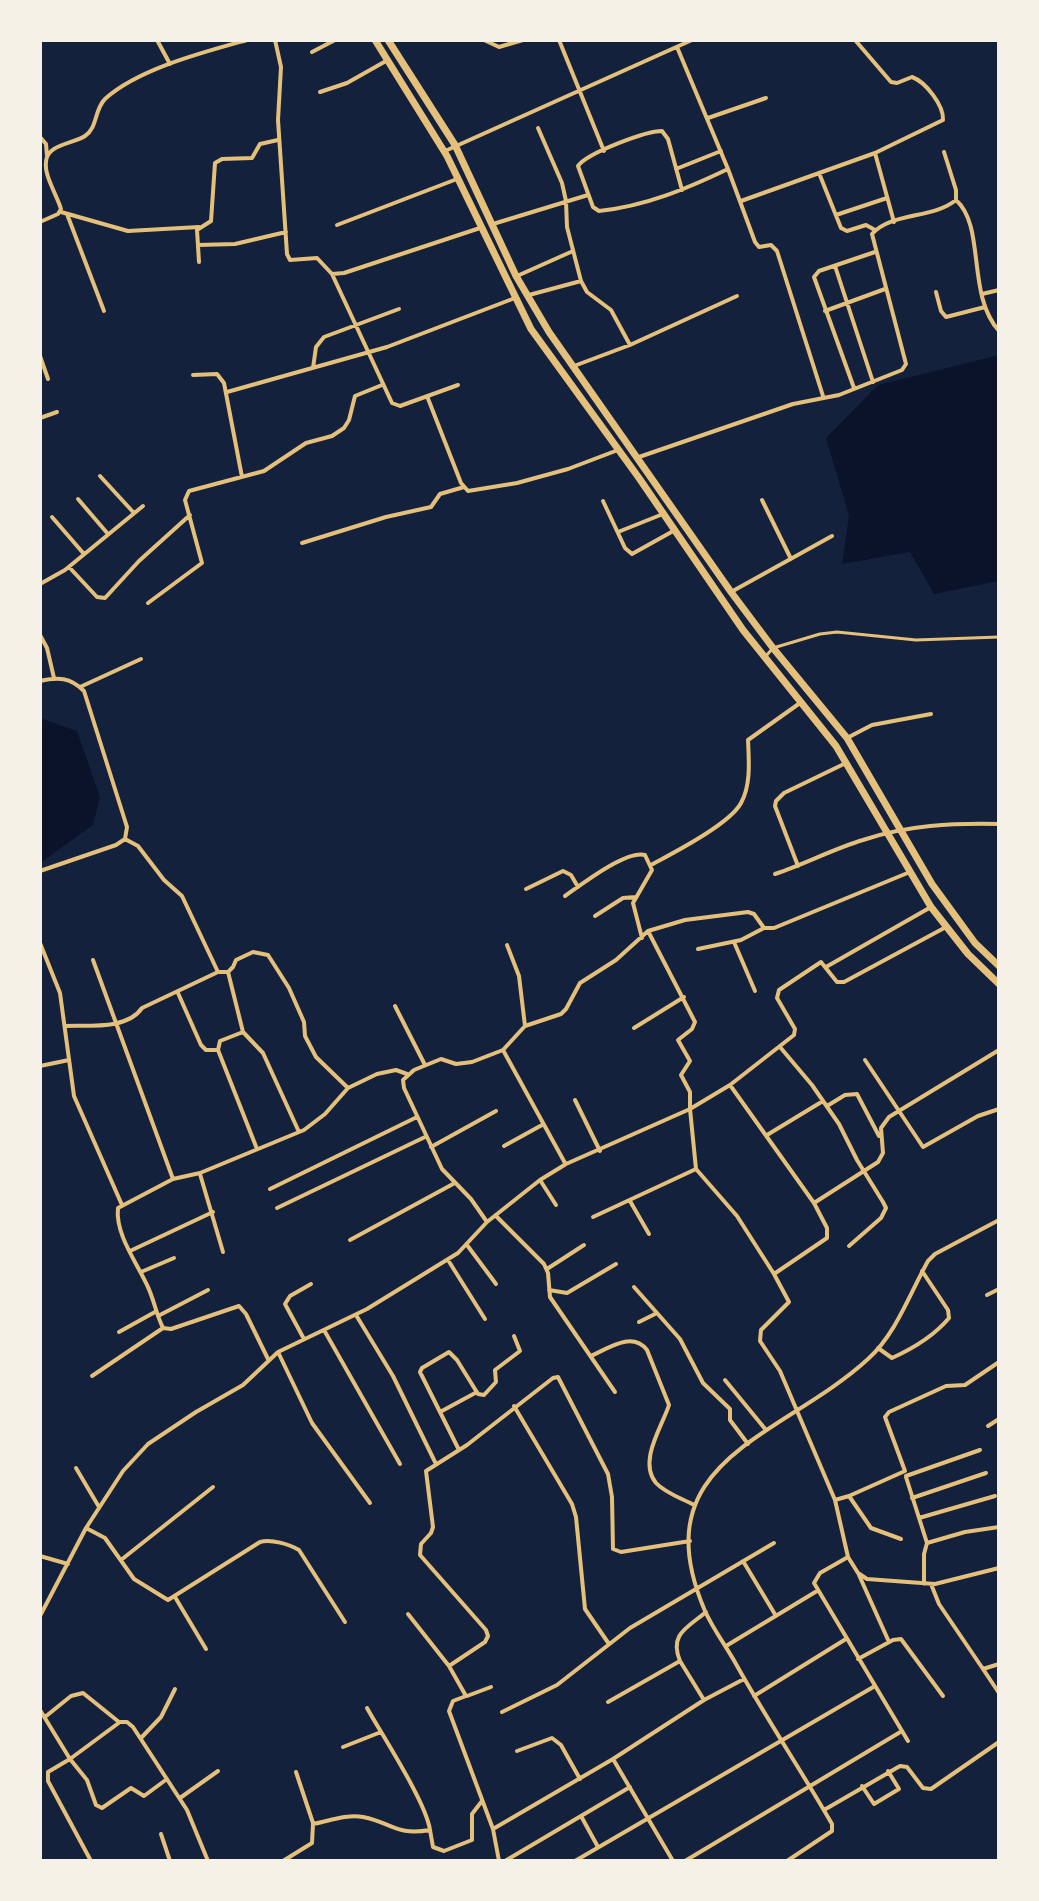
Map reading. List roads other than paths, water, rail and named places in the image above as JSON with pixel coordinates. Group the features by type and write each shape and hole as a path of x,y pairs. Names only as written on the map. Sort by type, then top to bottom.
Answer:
{"main road":[{"path":"375,40 445,151 531,329 765,657 847,763 931,907 999,984"},
{"path":"388,40 455,145 527,296 731,592 847,738 949,908 975,943 999,966"}],"street":[{"path":"157,40 170,64"},
{"path":"275,40 281,67 279,140 290,260 317,258 332,274 382,385 396,406 458,385"},
{"path":"312,52 335,40"},
{"path":"484,40 499,47 523,40"},
{"path":"559,40 604,151"},
{"path":"445,151 692,40"},
{"path":"741,201 875,153 939,124 944,115 917,78 891,82 855,40"},
{"path":"47,156 85,135 92,128 96,110 117,90 170,64 242,41"},
{"path":"677,47 757,245 771,245 777,251 823,397"},
{"path":"320,92 347,83 388,59"},
{"path":"708,118 766,98"},
{"path":"538,128 557,168 566,201 567,227 581,281 587,292 611,310 630,345"},
{"path":"682,190 668,139 662,131 649,133 580,163 579,170 588,195 593,207 599,211 646,203 682,190 728,169"},
{"path":"40,137 46,144 45,164 60,212"},
{"path":"40,222 60,212 128,231 199,227 211,221 215,163 222,159 252,158 260,144 279,140"},
{"path":"676,169 721,151"},
{"path":"944,152 956,190 956,200 971,222 975,264 988,317 999,331"},
{"path":"875,153 894,222"},
{"path":"40,171 47,171"},
{"path":"819,173 843,231 866,225 875,230"},
{"path":"337,225 459,178"},
{"path":"493,224 508,222 588,195"},
{"path":"836,215 888,198"},
{"path":"639,457 764,413 839,395 896,373 906,364 871,239 875,230 937,210 956,200"},
{"path":"67,214 104,311"},
{"path":"199,227 196,234 199,262"},
{"path":"332,274 344,273 483,227"},
{"path":"198,245 235,244 286,232"},
{"path":"516,276 573,251"},
{"path":"854,388 814,277 819,271 875,252"},
{"path":"834,266 873,382"},
{"path":"527,296 581,281"},
{"path":"825,311 885,289"},
{"path":"982,294 999,290"},
{"path":"936,292 941,311 946,317 985,307"},
{"path":"574,366 630,345 737,296"},
{"path":"227,392 367,352 515,298"},
{"path":"313,368 318,341 399,309"},
{"path":"40,356 48,379"},
{"path":"193,375 217,374 224,383 242,477"},
{"path":"148,603 202,563 185,500 189,491 264,471 306,443 332,436 344,428 355,396 382,385"},
{"path":"427,396 464,487 473,492 568,469 618,450"},
{"path":"40,418 57,412"},
{"path":"100,476 134,513"},
{"path":"302,543 386,517 431,507 440,494 464,487"},
{"path":"78,499 108,534"},
{"path":"762,500 791,559"},
{"path":"603,501 625,548 632,554 675,530"},
{"path":"40,584 69,567 143,506"},
{"path":"618,532 663,514"},
{"path":"69,567 97,597 105,598 139,561 190,515"},
{"path":"52,517 84,554"},
{"path":"731,592 832,536"},
{"path":"765,657 773,648 837,632 916,640 999,637"},
{"path":"40,635 47,648 54,678"},
{"path":"80,687 141,659"},
{"path":"40,681 54,678 71,680 80,687 87,699 127,827 125,839 116,845 40,871"},
{"path":"651,865 709,832 741,805 750,771 748,740 802,702"},
{"path":"847,738 872,725 931,714"},
{"path":"798,866 775,806 776,801 784,793 847,763"},
{"path":"775,874 860,840 900,830 922,826 999,824"},
{"path":"125,839 138,846 164,880 182,896 218,972"},
{"path":"565,896 634,855 645,855 651,865 650,876 636,897 634,911 642,938"},
{"path":"526,889 563,871 571,875 578,887"},
{"path":"698,949 733,942 764,928 774,928 910,872"},
{"path":"595,916 623,898 636,897"},
{"path":"826,967 931,907"},
{"path":"487,1222 471,1199 442,1169 404,1088 403,1080 407,1074 441,1059 463,1064 503,1050 525,1026 561,1014 580,983 616,960 648,931 685,920 748,912 754,914 764,928"},
{"path":"40,1616 99,1507 123,1471 148,1444 188,1416 243,1385 278,1352 356,1315 447,1259 540,1180 566,1164 690,1109 730,1085 795,1032 777,993 818,963 823,963 837,982 844,982 946,927"},
{"path":"648,931 695,1022 692,1029 678,1040 690,1061 681,1075 690,1092 696,1169 737,1216 789,1302 761,1330 760,1341 780,1371 835,1500 848,1557 889,1642"},
{"path":"733,942 755,991"},
{"path":"40,943 60,993 74,1096 122,1205"},
{"path":"507,945 519,976 525,1026"},
{"path":"299,1132 263,1053 243,1032 228,972 236,960 253,952 268,955 289,988 304,1022 305,1036 316,1057 348,1088"},
{"path":"93,960 173,1179"},
{"path":"65,1026 116,1024 135,1017 142,1008 178,993 192,983 218,972 228,972"},
{"path":"178,993 201,1045 206,1050 218,1050"},
{"path":"634,1028 684,997"},
{"path":"395,1006 425,1065"},
{"path":"243,1032 220,1041 218,1050 257,1149"},
{"path":"780,1047 827,1106 883,1202 885,1213 849,1246"},
{"path":"503,1050 566,1164"},
{"path":"814,1203 882,1157 884,1123 999,1050"},
{"path":"40,1066 69,1060"},
{"path":"865,1060 923,1147 978,1116 999,1109"},
{"path":"163,1328 117,1213 122,1205 173,1179 200,1173 299,1132 325,1114 348,1088 388,1070 407,1074"},
{"path":"730,1085 814,1203 827,1228 827,1238 774,1274"},
{"path":"827,1106 845,1095 857,1094 882,1139"},
{"path":"575,1100 600,1151"},
{"path":"767,1135 823,1101"},
{"path":"431,1147 496,1111"},
{"path":"270,1189 417,1117"},
{"path":"504,1146 542,1125"},
{"path":"277,1208 425,1137"},
{"path":"593,1217 696,1169"},
{"path":"200,1173 223,1252"},
{"path":"540,1180 556,1205"},
{"path":"350,1240 454,1183"},
{"path":"630,1201 649,1234"},
{"path":"130,1251 213,1212"},
{"path":"496,1216 547,1269 553,1302 615,1392"},
{"path":"787,1861 832,1831 832,1824 706,1612 693,1571 689,1525 694,1505 710,1476 766,1430 851,1373 878,1348 935,1254 999,1220"},
{"path":"467,1245 496,1284"},
{"path":"547,1269 584,1245"},
{"path":"141,1272 174,1258"},
{"path":"447,1259 485,1319"},
{"path":"549,1290 567,1293 616,1264"},
{"path":"878,1348 892,1358 936,1333 949,1318 948,1310 922,1271"},
{"path":"304,1339 285,1304 290,1296 311,1284"},
{"path":"634,1287 685,1346 703,1383 730,1409 730,1420 748,1444"},
{"path":"987,1295 999,1289"},
{"path":"119,1332 208,1290"},
{"path":"92,1376 163,1328 171,1329 239,1306 268,1359"},
{"path":"639,1322 657,1313"},
{"path":"356,1315 393,1376 436,1464"},
{"path":"324,1329 400,1464"},
{"path":"459,1450 420,1372 444,1353 454,1355 477,1392 484,1395 495,1385 495,1370 520,1351 514,1336"},
{"path":"591,1356 629,1340 642,1344 647,1350 669,1405 652,1449 652,1474 659,1486 694,1505"},
{"path":"278,1352 312,1423 370,1503"},
{"path":"999,1362 965,1385 946,1386 886,1414 927,1543 924,1554 928,1584 999,1693"},
{"path":"449,1666 485,1642 488,1636 420,1555 421,1544 433,1527 426,1471 459,1450 553,1378 559,1378 608,1474 612,1497 612,1544 616,1552 690,1541"},
{"path":"725,1380 766,1430"},
{"path":"440,1412 477,1392"},
{"path":"514,1406 572,1504 585,1609 609,1644"},
{"path":"988,1426 999,1419"},
{"path":"835,1500 980,1450"},
{"path":"76,1468 99,1507"},
{"path":"912,1498 986,1473"},
{"path":"120,1560 213,1487"},
{"path":"849,1496 871,1528 901,1539"},
{"path":"919,1518 995,1496"},
{"path":"927,1543 965,1532 999,1527"},
{"path":"86,1528 105,1538 139,1583 164,1598 175,1597 256,1544 268,1540 299,1550 345,1622"},
{"path":"502,1712 557,1685 644,1619 774,1543"},
{"path":"40,1556 68,1564"},
{"path":"848,1557 820,1573 814,1583 908,1741"},
{"path":"743,1561 776,1616"},
{"path":"858,1573 867,1579 928,1584 999,1568"},
{"path":"726,1646 817,1591"},
{"path":"175,1597 206,1649"},
{"path":"704,1700 680,1661 675,1641 706,1612"},
{"path":"408,1614 449,1666 466,1696"},
{"path":"858,1659 898,1638 905,1643 943,1696"},
{"path":"754,1696 846,1639"},
{"path":"608,1702 680,1661"},
{"path":"983,1669 999,1664"},
{"path":"493,1829 613,1759 704,1700 744,1679"},
{"path":"575,1861 875,1686"},
{"path":"491,1687 453,1701 449,1711 502,1861 630,1787"},
{"path":"141,1738 161,1717 175,1689"},
{"path":"45,1717 71,1696 83,1693 120,1722"},
{"path":"367,1708 427,1818 431,1842 437,1850 467,1844 473,1835 472,1814 482,1801"},
{"path":"40,1710 70,1759 87,1780 96,1805 102,1808 131,1788 144,1796 167,1779"},
{"path":"91,1861 48,1781 48,1772 120,1722 127,1722 133,1727 180,1798 208,1861"},
{"path":"685,1861 902,1731"},
{"path":"343,1747 381,1732"},
{"path":"517,1751 552,1738 561,1745 580,1779"},
{"path":"824,1810 888,1771 904,1766 923,1788 931,1789 999,1742"},
{"path":"613,1759 673,1861"},
{"path":"180,1798 218,1771"},
{"path":"862,1786 874,1804 885,1798 899,1789 888,1771"},
{"path":"283,1861 312,1843 313,1824 296,1772"},
{"path":"581,1816 598,1847"},
{"path":"313,1824 360,1817 407,1833 430,1830"},
{"path":"161,1834 170,1861"}],"water":[{"path":"999,355 999,581 934,594 910,552 842,564 849,516 826,438 878,385"},
{"path":"40,718 77,731 100,797 93,825 40,863"}]}
